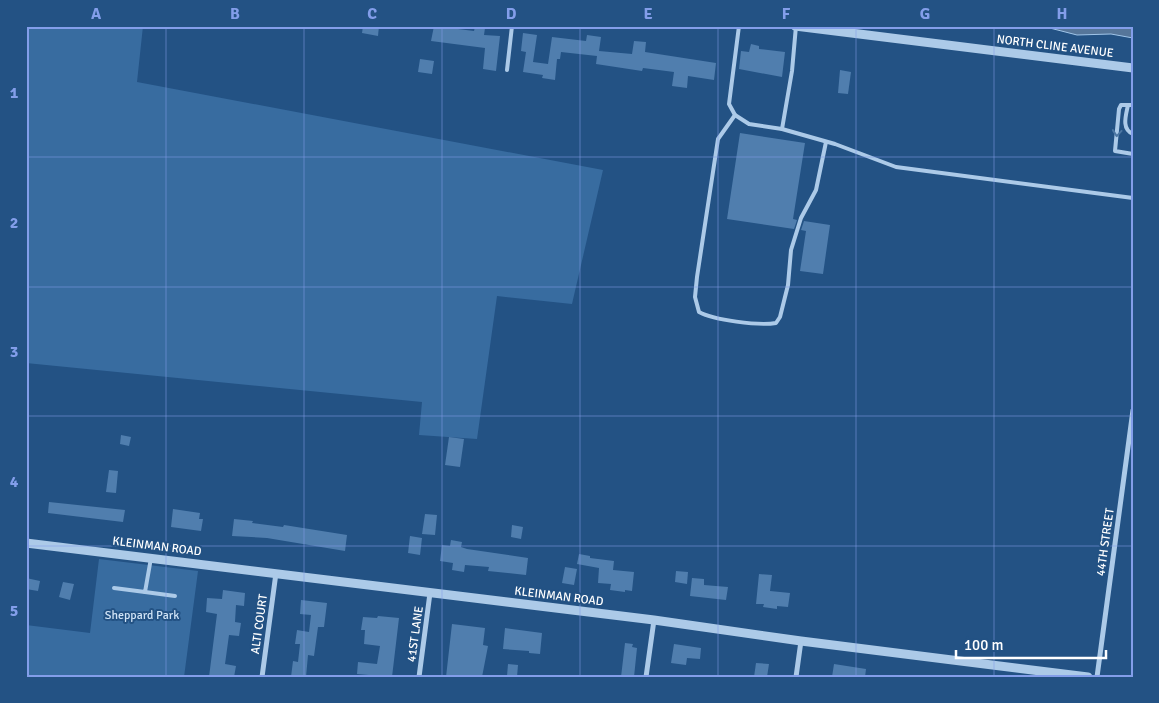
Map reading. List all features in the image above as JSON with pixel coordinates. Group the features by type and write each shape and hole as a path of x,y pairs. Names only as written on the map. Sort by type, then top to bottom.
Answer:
{"street":[{"name":"NORTH CLINE AVENUE","path":"796,26 1133,68"},
{"name":"44TH STREET","path":"1098,677 1133,410"},
{"name":"KLEINMAN ROAD","path":"26,543 654,620 801,641 1088,677"},
{"name":"ALTI COURT","path":"262,677 276,573"},
{"name":"41ST LANE","path":"419,677 430,593"},
{"path":"646,677 654,620"},
{"path":"796,677 801,641"}],"lane":[{"path":"507,70 512,26"},
{"path":"739,26 729,104 735,115 749,124 782,129 826,142 896,167 1133,198"},
{"path":"782,129 792,71 796,26"},
{"path":"1133,134 1127,131 1125,126 1130,105 1121,105 1118,108 1115,152 1133,154"},
{"path":"735,115 718,139 694,297 699,312 707,316 765,325 776,323 780,317 788,285 792,250 801,218 816,190 826,142"},
{"path":"145,592 151,558"},
{"path":"114,588 175,596"}],"green space":[{"path":"26,26 143,26 137,82 603,170 572,304 497,296 477,439 419,435 422,402 26,363"},
{"name":"Sheppard Park","path":"99,559 198,571 184,677 26,677 26,625 90,633"}],"shaded area":[{"path":"1042,26 1133,26 1133,38 1111,34 1077,35"}],"building":[{"path":"363,26 379,26 378,36 362,33"},
{"path":"434,26 474,31 475,27 485,28 484,35 500,36 496,71 483,69 485,48 431,41"},
{"path":"523,33 537,35 533,62 548,64 552,37 586,41 587,35 601,37 599,51 632,54 634,41 646,42 645,52 716,63 714,80 688,76 687,88 672,86 674,72 643,68 642,71 596,64 597,56 561,52 560,59 557,59 555,80 542,78 543,75 523,72 526,52 521,51"},
{"path":"751,44 759,46 759,49 785,52 782,77 739,69 741,51 749,52"},
{"path":"420,59 434,61 432,74 418,72"},
{"path":"840,70 851,72 848,94 838,93"},
{"path":"740,133 805,143 793,219 797,220 794,229 727,219"},
{"path":"804,221 830,225 823,274 800,271 806,231 801,230"},
{"path":"121,435 131,437 129,446 120,444"},
{"path":"449,437 464,439 460,467 445,465"},
{"path":"109,470 118,471 116,493 106,492"},
{"path":"49,502 125,510 123,522 48,513"},
{"path":"173,509 200,513 199,519 203,519 201,531 171,527"},
{"path":"425,514 437,515 435,535 422,534"},
{"path":"234,519 347,535 345,551 267,538 232,536"},
{"path":"512,525 523,527 521,539 511,537"},
{"path":"410,536 422,538 420,555 408,553"},
{"path":"451,540 462,542 461,547 467,549 528,558 526,575 488,571 489,567 465,565 464,572 452,570 453,563 440,561 442,545 450,546"},
{"path":"579,554 590,556 590,558 614,561 613,570 634,572 632,591 610,590 611,584 598,583 599,568 577,564"},
{"path":"565,567 577,569 574,585 562,583"},
{"path":"676,571 688,572 687,584 675,582"},
{"path":"759,574 772,575 770,591 790,593 788,607 777,606 777,609 763,607 764,604 756,604"},
{"path":"26,578 40,581 38,591 26,589"},
{"path":"692,578 704,579 704,585 728,587 726,600 690,596"},
{"path":"63,582 74,584 70,600 59,597"},
{"path":"223,590 245,593 244,606 236,605 235,622 241,623 239,636 229,635 225,664 236,666 234,677 209,677 217,614 206,612 207,598 222,599"},
{"path":"301,600 327,603 324,627 318,627 314,656 308,655 306,677 291,677 293,661 298,662 300,644 295,644 297,630 309,632 311,615 300,614"},
{"path":"378,616 399,618 392,677 357,674 358,662 377,664 380,646 364,644 365,630 361,630 363,617 377,618"},
{"path":"452,624 485,628 483,645 488,646 482,677 446,677"},
{"path":"505,628 542,633 540,654 503,649"},
{"path":"625,643 633,644 632,647 637,648 634,677 621,677"},
{"path":"674,644 701,648 700,659 687,658 686,665 671,663"},
{"path":"756,663 769,664 767,677 754,677"},
{"path":"508,664 518,665 517,677 507,676"},
{"path":"834,664 866,669 865,677 832,677"}]}
